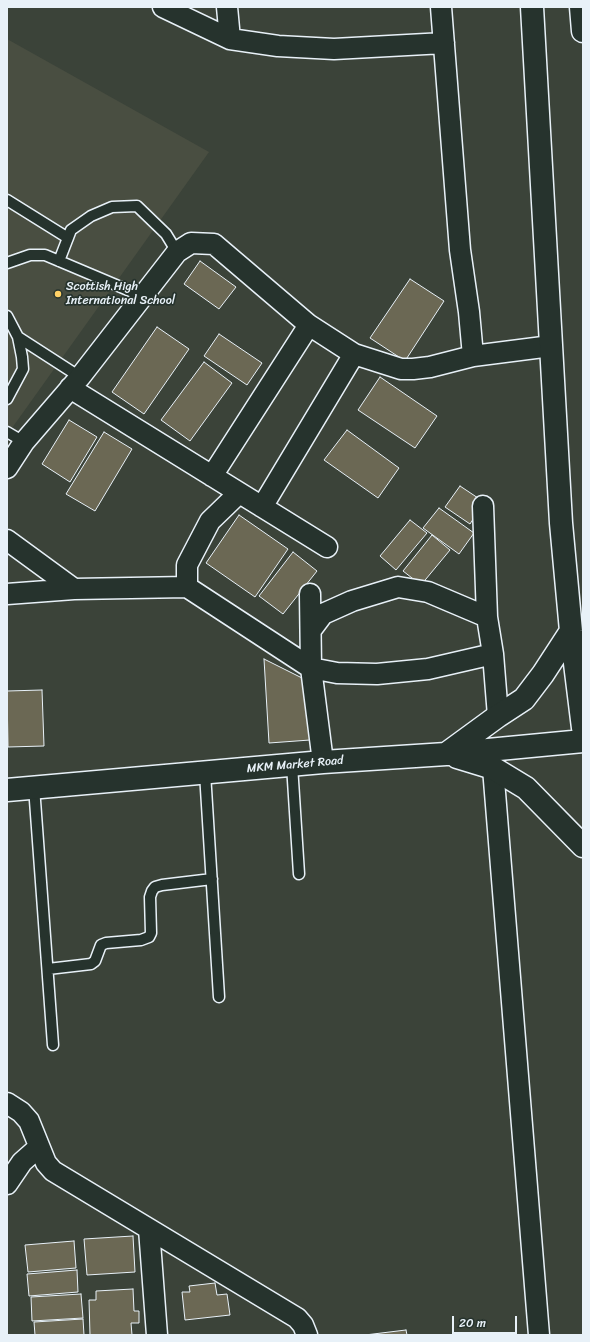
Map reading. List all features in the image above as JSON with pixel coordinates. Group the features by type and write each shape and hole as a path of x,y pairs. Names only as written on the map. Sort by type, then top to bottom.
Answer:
{"main road":[{"path":"532,7 561,523 571,631 583,728"},
{"path":"582,7 583,31"},
{"path":"446,754 524,699 543,674 571,631"},
{"name":"MKM Market Road","path":"7,790 323,762 446,754 583,741"},
{"path":"446,754 493,768 526,788 583,846"}],"street":[{"path":"163,7 230,38 278,46 334,49 444,43"},
{"path":"228,7 230,38"},
{"path":"441,7 460,250 469,312 473,356"},
{"path":"7,468 24,442 75,383 177,252 191,243 214,244 309,325 354,354 401,369 430,367 473,356 551,346"},
{"path":"212,476 309,325"},
{"path":"262,507 354,354"},
{"path":"75,383 212,476 327,547"},
{"path":"187,587 187,565 210,521 239,493"},
{"path":"483,506 487,617 494,654 498,716"},
{"path":"7,540 74,589"},
{"path":"7,594 74,589 187,587 311,668 337,673 377,674 428,669 494,654"},
{"path":"311,630 322,614 352,601 398,587 428,592 487,617"},
{"path":"310,594 311,668 323,762"},
{"path":"493,768 538,1335"},
{"path":"7,1104 21,1112 29,1121 46,1163 53,1170 297,1318 303,1325 306,1335"},
{"path":"7,1184 22,1162 39,1147"},
{"path":"149,1229 157,1335"}],"lane":[{"path":"7,200 68,238"},
{"path":"59,261 71,230 91,216 112,207 137,206 166,234 177,252"},
{"path":"7,263 30,255 45,255 142,296"},
{"path":"7,316 18,337 23,369 7,399"},
{"path":"18,337 75,383"},
{"path":"7,432 24,442"},
{"path":"292,765 299,874"},
{"path":"205,773 219,997"},
{"path":"34,787 53,1046"},
{"path":"48,969 91,964 96,961 101,945 106,943 149,938 151,932 150,897 155,887 212,879"}],"shaded area":[{"name":"Scottish High International School","path":"7,39 209,152 7,435"}],"building":[{"path":"200,261 236,287 219,309 184,284"},
{"path":"410,279 444,301 405,361 370,338"},
{"path":"157,327 189,349 144,414 112,392"},
{"path":"219,334 262,363 247,385 204,356"},
{"path":"204,362 232,383 190,441 161,420"},
{"path":"380,377 437,416 415,448 358,410"},
{"path":"69,420 97,437 70,482 42,464"},
{"path":"347,430 399,468 378,498 324,460"},
{"path":"104,432 132,449 95,511 66,494"},
{"path":"460,486 484,502 470,524 445,507"},
{"path":"439,508 474,533 459,554 423,528"},
{"path":"239,515 288,549 255,597 206,563"},
{"path":"410,520 427,533 396,570 380,556"},
{"path":"432,535 450,550 421,585 403,571"},
{"path":"293,552 317,571 283,614 259,596"},
{"path":"264,659 306,680 310,740 269,743"},
{"path":"42,690 44,746 8,747 7,691"},
{"path":"133,1236 135,1272 87,1275 84,1239"},
{"path":"74,1241 76,1268 28,1272 25,1245"},
{"path":"77,1270 78,1292 29,1296 27,1274"},
{"path":"215,1283 217,1295 227,1294 230,1315 185,1320 182,1292 190,1292 189,1286"},
{"path":"133,1289 134,1311 139,1311 139,1323 131,1323 132,1335 90,1335 89,1300 96,1300 96,1291"},
{"path":"81,1294 83,1318 32,1321 31,1297"},
{"path":"83,1319 84,1335 35,1335 34,1322"},
{"path":"406,1330 407,1335 365,1335"}],"place":[{"name":"Scottish High International School","path":"58,294"}]}
